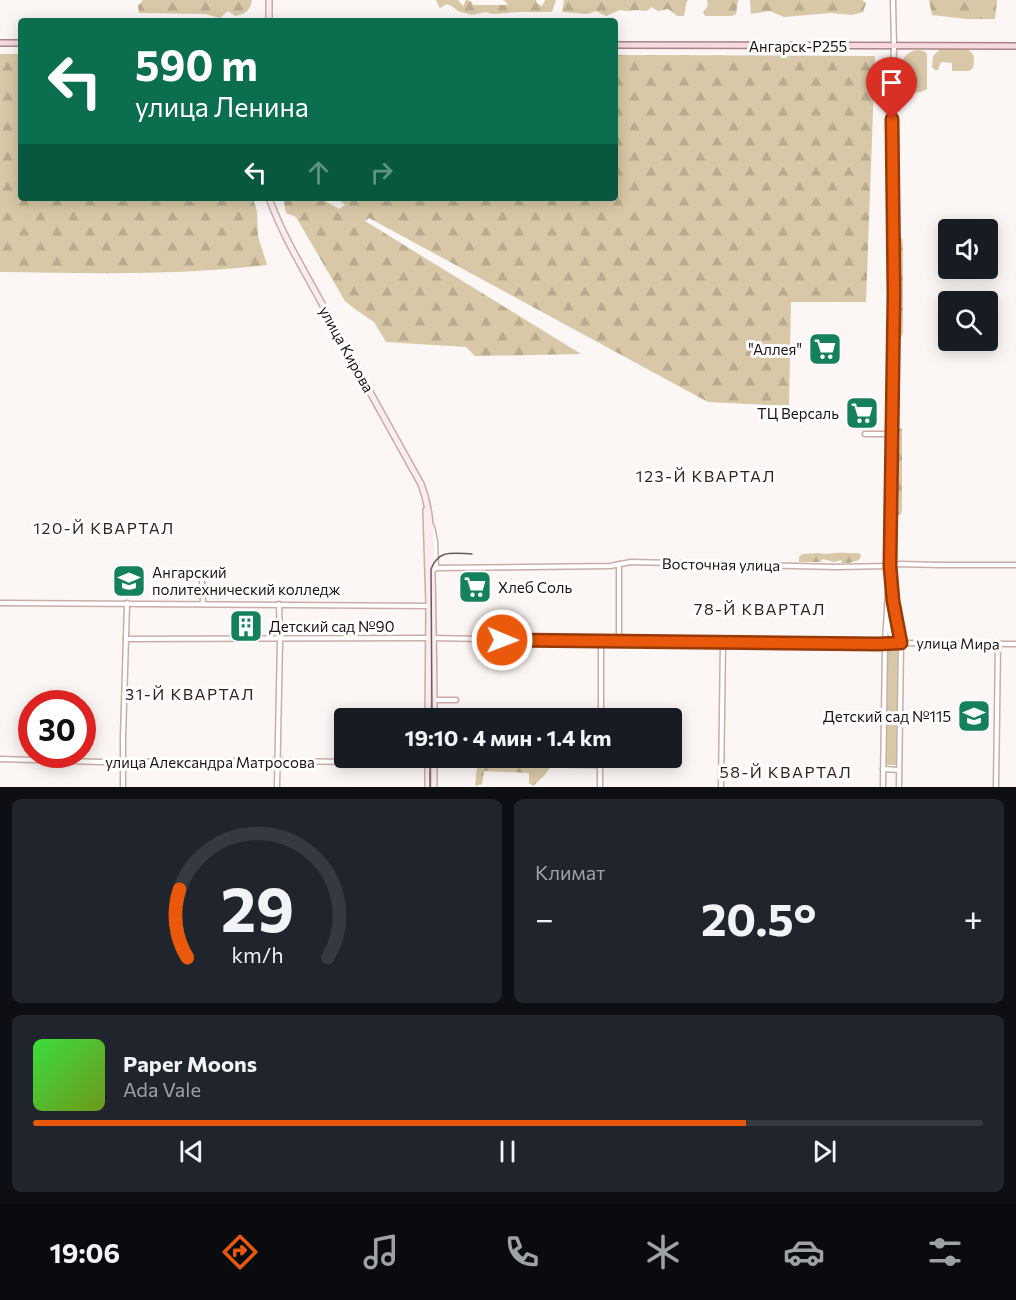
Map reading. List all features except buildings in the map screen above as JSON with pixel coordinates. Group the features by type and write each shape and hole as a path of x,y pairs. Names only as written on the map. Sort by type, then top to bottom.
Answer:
{"main road":[{"path":"0,43 18,43"},
{"name":"Ангарск-Р255","path":"618,45 1016,46"}],"street":[{"path":"269,0 269,18"},
{"path":"883,787 885,644 890,566 894,290 893,0"},
{"name":"улица Кирова","path":"270,201 291,246 421,484 427,499 432,571 428,708"},
{"path":"865,434 891,434"},
{"name":"улица Кирова","path":"427,499 426,523 432,571"},
{"name":"Восточная улица","path":"432,571 631,562 801,566 1016,565"},
{"path":"619,564 619,641"},
{"path":"890,566 893,601 901,643 899,787"},
{"path":"202,581 203,604"},
{"path":"0,603 431,606"},
{"path":"123,787 127,603"},
{"path":"277,787 279,604"},
{"name":"улица Мира","path":"888,605 891,635 893,639 901,643"},
{"name":"улица Кирова","path":"431,638 434,708"},
{"name":"улица Мира","path":"126,639 431,638 1016,644"},
{"path":"601,708 602,640"},
{"path":"721,787 723,641"},
{"path":"996,787 998,644"},
{"path":"434,700 456,700"},
{"name":"улица Александра Матросова","path":"0,759 123,762 334,761"},
{"path":"428,787 430,768"},
{"path":"432,768 434,787"},
{"path":"600,768 600,787"},
{"path":"883,769 899,770"}],"green space":[{"path":"143,0 252,0 245,13 235,16 228,11 220,18 205,14 139,13 138,6"},
{"path":"436,0 458,0 463,6 466,0 471,1 473,5 508,5 504,0 536,0 542,6 545,0 556,0 552,12 492,14 486,12 472,15 458,11 447,4 440,8"},
{"path":"564,0 688,0 684,16 677,16 668,9 658,11 651,7 647,11 620,10 606,16 596,11 587,14 562,12"},
{"path":"707,0 738,0 736,14 705,16 703,12 708,3"},
{"path":"750,0 862,0 866,3 863,12 852,15 831,13 784,17 770,11 751,14"},
{"path":"929,0 997,0 995,19 932,15"},
{"path":"959,48 970,51 973,54 973,68 969,71 952,71 952,63 941,62 938,70 935,70 932,67 933,56 940,49"},
{"path":"917,50 927,54 927,89 914,93 900,91 899,72 902,60"},
{"path":"0,54 18,54 18,201 254,201 257,211 258,236 267,265 167,272 0,272"},
{"path":"618,55 875,56 866,302 791,302 789,406 708,402 369,218 365,221 581,354 475,356 466,347 386,342 374,322 345,301 296,217 286,213 284,201 325,201 339,209 345,205 340,201 618,201"},
{"path":"899,236 902,238 903,245 903,333 898,338 896,332 897,240"},
{"path":"897,428 902,429 902,509 901,514 898,515 895,512"},
{"path":"859,553 861,556 859,560 849,563 823,559 820,562 799,562 802,554"},
{"path":"888,651 898,651 896,765 886,765"},
{"path":"477,768 550,768 533,786 529,783 529,773 484,771 482,784 475,786"}],"tram line":[{"path":"432,708 431,569 442,555 472,554"},
{"path":"430,768 430,787"}],"place":[{"name":"\"Аллея\"","path":"825,349"},
{"name":"ТЦ Версаль","path":"862,413"},
{"name":"Ангарский политехнический колледж","path":"129,581"},
{"name":"Хлеб Соль","path":"475,587"},
{"name":"Детский сад №90","path":"246,626"},
{"name":"Детский сад №115","path":"974,716"}],"district":[{"name":"123-Й КВАРТАЛ","path":"706,475"},
{"name":"120-Й КВАРТАЛ","path":"104,527"},
{"name":"78-Й КВАРТАЛ","path":"760,608"},
{"name":"31-Й КВАРТАЛ","path":"190,693"},
{"name":"58-Й КВАРТАЛ","path":"786,771"}],"route":[{"path":"502,640 901,643 893,601 890,566 894,294 892,119"}]}
